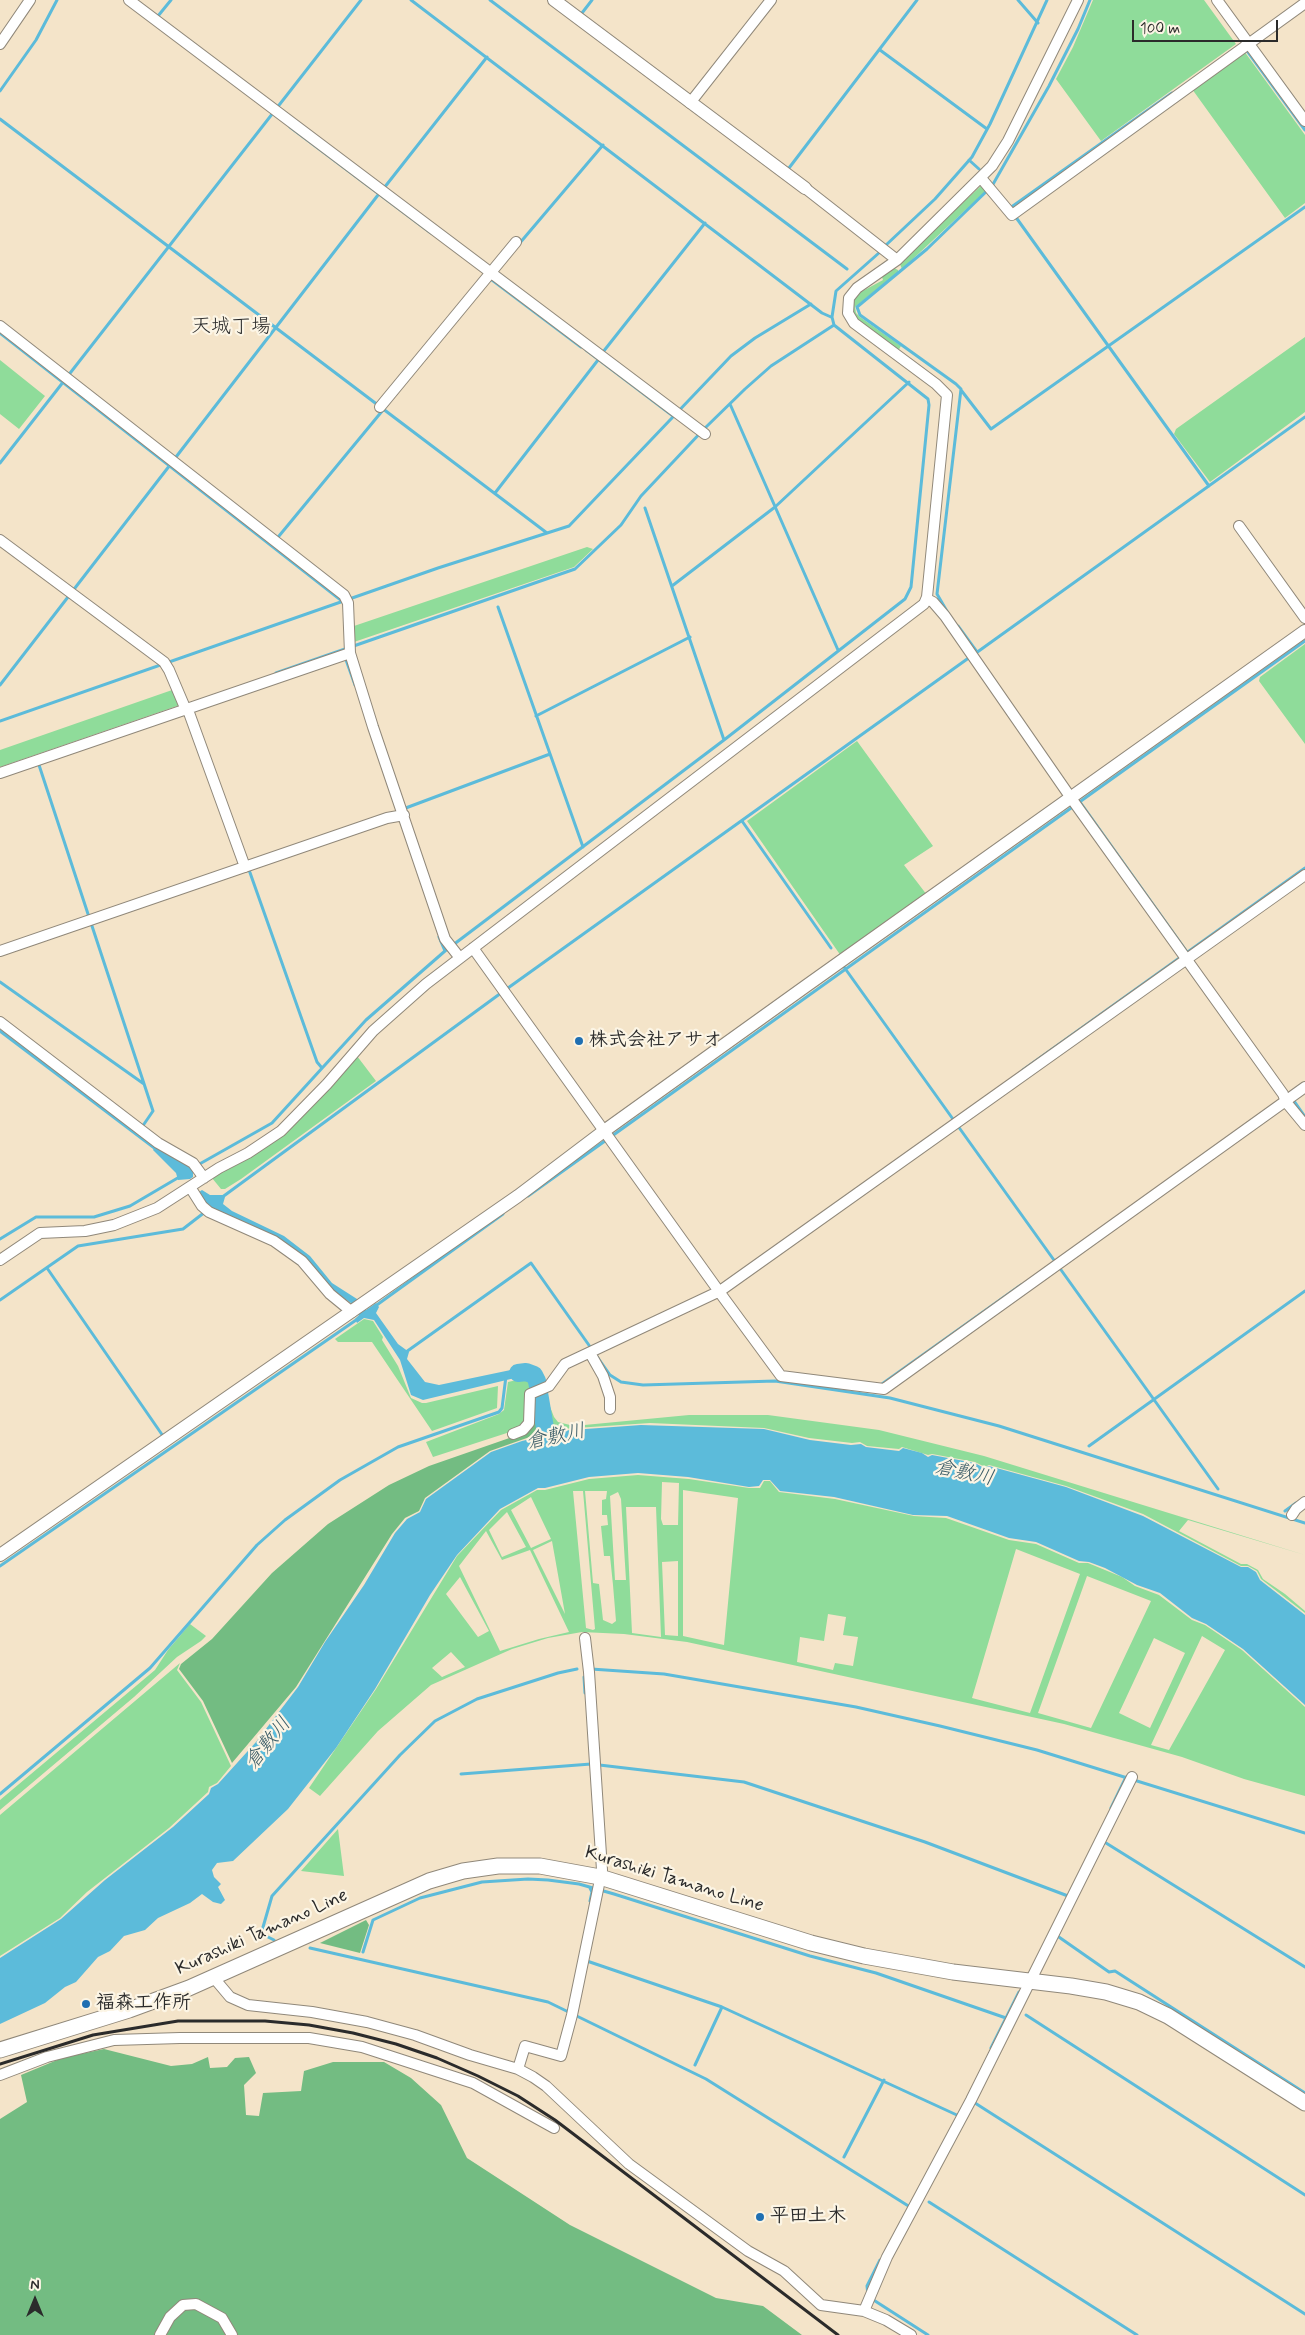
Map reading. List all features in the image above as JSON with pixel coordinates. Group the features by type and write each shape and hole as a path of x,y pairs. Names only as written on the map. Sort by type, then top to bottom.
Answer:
{"main road":[{"name":"Kurashiki Tamano Line","path":"0,2050 129,2010 214,1978 429,1881 463,1871 498,1866 540,1866 598,1885 846,1952 953,1972 1029,1980 1106,1992 1138,2002 1195,2031 1305,2103"}],"street":[{"path":"0,44 30,0"},
{"path":"129,0 702,432"},
{"path":"554,0 898,260"},
{"path":"690,103 771,0"},
{"path":"0,1260 40,1232 85,1231 114,1225 157,1208 190,1187 198,1170 248,1153 281,1131 373,1031 420,989 927,600 947,395 936,384 854,323 848,309 849,298 854,291 898,260 992,166 1008,140 1078,0"},
{"path":"1217,0 1246,44 1305,122"},
{"path":"981,178 1012,215 1305,3"},
{"path":"381,406 516,242"},
{"path":"0,326 347,601 348,651 400,813 450,947 460,958"},
{"path":"1239,526 1305,618"},
{"path":"0,540 166,664 246,866"},
{"path":"927,600 933,602 945,616 1184,957 1283,1094 1290,1099 1305,1125"},
{"path":"0,1555 607,1136 1075,802 1305,631"},
{"path":"0,773 348,651"},
{"path":"0,951 400,813"},
{"path":"513,1434 523,1430 529,1423 529,1397 549,1386 565,1364 720,1292 1184,957 1305,875"},
{"path":"473,948 781,1376 884,1389 1305,1087"},
{"path":"0,1022 158,1143 198,1170"},
{"path":"190,1187 207,1211 226,1218 279,1244 307,1265 330,1294 357,1308"},
{"path":"593,1351 610,1397 610,1409"},
{"path":"1292,1515 1305,1502"},
{"path":"518,2070 526,2046 561,2056 573,2013 602,1870 589,1669 585,1638"},
{"path":"864,2310 887,2257 971,2100 1130,1780"},
{"path":"214,1978 230,1997 248,2004 312,2012 367,2022 415,2035 518,2070 546,2086 629,2164 748,2251 784,2271 821,2305 864,2310 886,2320 911,2335"},
{"path":"0,2075 47,2057 114,2040 309,2038 362,2047 473,2083 516,2105 554,2128"},
{"path":"160,2335 170,2318 183,2306 196,2304 222,2318 232,2335"}],"green space":[{"path":"1093,0 1204,0 1236,44 1101,141 1056,79 1073,47"},
{"path":"1244,51 1305,135 1305,203 1285,218 1192,89"},
{"path":"983,184 988,189 902,269 899,262"},
{"path":"894,268 898,272 855,307 856,313 860,317 901,346 898,351 854,317 851,305 859,293 883,280 882,277"},
{"path":"1305,337 1305,412 1210,482 1174,434 1176,429"},
{"path":"0,360 45,396 19,429 0,414"},
{"path":"587,547 593,549 574,567 354,642 354,626"},
{"path":"1305,644 1305,744 1259,681 1260,677"},
{"path":"175,689 180,705 0,767 0,750"},
{"path":"857,741 933,846 904,865 927,895 841,956 747,821"},
{"path":"357,1056 376,1081 241,1179 225,1189 221,1189 212,1178 251,1156"},
{"path":"364,1319 373,1321 383,1337 382,1340 398,1366 411,1398 426,1403 498,1386 497,1408 432,1431 372,1342 338,1342 335,1339"},
{"path":"521,1379 533,1382 534,1389 526,1423 513,1431 433,1457 426,1442 499,1414 504,1410 508,1382"},
{"path":"536,1404 541,1433 490,1451 425,1498 419,1511 405,1518 392,1534 296,1687 232,1763 203,1701 179,1669 181,1664 212,1639 272,1573 328,1524 389,1485 429,1466 518,1435"},
{"path":"546,1404 549,1404 558,1422 574,1426 689,1415 768,1415 879,1430 984,1456 1305,1555 1188,1520 1179,1531 1241,1564 1247,1564 1258,1570 1263,1579 1285,1594 1305,1613 1261,1579 1257,1571 1248,1566 1241,1566 1143,1514 1066,1486 989,1465 985,1467 975,1462 932,1454 928,1455 902,1447 899,1449 867,1446 860,1442 852,1443 809,1438 764,1428 650,1423 561,1429 553,1424"},
{"path":"638,1475 689,1479 749,1488 760,1488 764,1481 770,1481 779,1492 835,1499 914,1516 946,1518 1009,1540 1036,1544 1079,1563 1088,1563 1122,1577 1135,1586 1159,1595 1192,1620 1205,1625 1242,1650 1305,1707 1305,1796 1244,1779 1182,1757 1064,1724 687,1642 624,1634 582,1632 548,1638 512,1649 431,1685 378,1731 320,1796 309,1788 376,1689 457,1556 501,1510 537,1490 545,1490 589,1479","holes":["662,1482 679,1483 678,1525 663,1525 661,1519","683,1490 738,1498 724,1645 683,1636","573,1491 583,1491 595,1629 586,1628","585,1491 607,1491 606,1499 602,1500 602,1515 607,1515 608,1525 601,1526 604,1556 610,1556 616,1621 612,1624 603,1620 599,1584 593,1583","618,1492 621,1499 626,1580 615,1580 610,1496","531,1497 551,1539 531,1548 511,1510","626,1507 656,1507 661,1637 632,1633","507,1512 526,1547 502,1557 489,1530","486,1531 502,1560 530,1550 569,1632 500,1651 459,1566","552,1541 565,1614 533,1550","1016,1549 1080,1574 1030,1713 972,1698","678,1561 678,1636 665,1635 662,1562","1087,1576 1151,1601 1091,1728 1038,1713","460,1577 489,1631 478,1637 446,1594","828,1614 846,1617 843,1635 858,1637 853,1666 835,1663 833,1670 797,1662 800,1637 824,1641","1202,1636 1225,1650 1169,1750 1151,1745","1154,1638 1185,1653 1150,1728 1119,1713","451,1652 465,1667 442,1677 432,1668"]},
{"path":"190,1624 206,1636 177,1657 134,1697 0,1810 0,1800 155,1670 168,1650"},
{"path":"180,1663 177,1670 201,1702 231,1766 217,1783 209,1787 208,1792 169,1828 87,1892 60,1918 0,1956 0,1815"},
{"path":"338,1829 344,1876 301,1871"},
{"path":"366,1920 369,1925 360,1953 320,1943"},
{"path":"104,2049 171,2066 192,2064 208,2057 210,2068 227,2067 235,2058 249,2057 256,2073 244,2085 246,2115 259,2116 263,2093 301,2091 304,2071 333,2062 384,2062 411,2078 441,2105 467,2158 570,2225 716,2298 763,2306 802,2335 0,2335 0,2119 27,2102 21,2075 62,2058"}],"water":[{"path":"155,1147 189,1165 193,1170 193,1177 178,1180 176,1173 153,1150"},
{"path":"202,1190 210,1195 224,1195 223,1204 232,1211 284,1236 310,1256 332,1283 357,1299 366,1310 376,1303 379,1307 376,1313 398,1344 409,1352 407,1359 425,1382 439,1385 525,1367 537,1372 540,1380 535,1382 527,1377 519,1377 423,1400 411,1395 400,1360 374,1320 364,1318 357,1323 355,1319 359,1315 351,1303 330,1289 281,1241 209,1207 199,1192"},
{"name":"倉敷川","path":"544,1405 552,1425 558,1431 641,1425 764,1429 810,1440 851,1445 861,1444 866,1447 899,1451 903,1448 922,1453 928,1457 932,1455 975,1463 984,1468 989,1466 1066,1487 1143,1516 1241,1567 1248,1567 1256,1572 1260,1580 1305,1615 1305,1705 1243,1649 1206,1624 1192,1618 1160,1593 1137,1585 1105,1568 1089,1562 1079,1561 1036,1542 1009,1538 947,1516 913,1515 834,1497 780,1491 770,1480 763,1480 759,1486 749,1487 688,1477 638,1473 589,1477 538,1488 500,1509 457,1555 430,1595 375,1689 336,1748 288,1809 233,1861 217,1863 212,1870 214,1877 221,1884 218,1887 225,1900 221,1904 213,1902 202,1894 190,1903 158,1918 145,1930 124,1936 110,1951 98,1957 76,1982 65,1987 45,2003 0,2024 0,1958 61,1919 105,1880 173,1827 209,1794 211,1788 218,1784 256,1742 298,1687 395,1533 407,1519 420,1512 426,1499 491,1452 539,1437 542,1434 537,1410 539,1406"}],"waterway":[{"path":"0,91 36,40 57,0"},
{"path":"158,16 171,0"},
{"path":"0,463 361,0"},
{"path":"411,0 822,313 831,317"},
{"path":"490,0 847,269"},
{"path":"582,13 592,0"},
{"path":"789,168 917,0"},
{"path":"1018,0 1038,23"},
{"path":"886,245 935,199 972,157 990,124 1047,0"},
{"path":"948,613 937,594 961,389 860,315 857,307 927,249 992,186 1049,86 1078,29 1090,0"},
{"path":"1245,48 1305,130"},
{"path":"880,50 987,129"},
{"path":"384,188 487,57"},
{"path":"1010,208 1172,93"},
{"path":"0,119 547,533"},
{"path":"290,127 431,233"},
{"path":"519,244 603,145"},
{"path":"969,160 979,169"},
{"path":"176,457 378,195"},
{"path":"961,390 991,429 1305,207"},
{"path":"1015,216 1209,486"},
{"path":"603,352 705,223"},
{"path":"196,1166 272,1123 366,1020 445,951 724,740 905,599 911,587 929,405 928,399 834,325 832,317 836,291 880,252"},
{"path":"492,280 581,347"},
{"path":"0,721 438,568 569,526 731,356 755,338 811,304"},
{"path":"276,673 575,569 621,525 641,496 704,429 745,389 771,366 834,325"},
{"path":"0,333 342,601"},
{"path":"586,350 673,416"},
{"path":"495,493 598,360"},
{"path":"672,586 775,507 909,382"},
{"path":"730,404 838,650"},
{"path":"279,536 383,410"},
{"path":"976,653 1305,417"},
{"path":"0,685 170,465"},
{"path":"645,508 724,740"},
{"path":"498,607 583,847"},
{"path":"958,626 977,652"},
{"path":"536,716 690,637"},
{"path":"528,1196 1305,641"},
{"path":"345,657 355,685"},
{"path":"221,1198 501,993 970,657"},
{"path":"403,809 550,754"},
{"path":"38,762 89,917"},
{"path":"1080,802 1187,952"},
{"path":"742,821 831,948"},
{"path":"248,867 317,1062 322,1068"},
{"path":"1023,1070 1305,868"},
{"path":"91,923 153,1111 142,1127"},
{"path":"439,937 445,951"},
{"path":"844,967 1218,1489"},
{"path":"0,982 144,1084"},
{"path":"0,1031 157,1150"},
{"path":"1292,1098 1305,1117"},
{"path":"0,1239 36,1217 94,1217 130,1206 181,1176"},
{"path":"0,1300 78,1246 183,1229 205,1212"},
{"path":"374,1307 503,1214"},
{"path":"406,1352 531,1263 610,1375 621,1382 643,1385 775,1381 890,1398 999,1426 1305,1523"},
{"path":"47,1268 163,1436"},
{"path":"882,1384 1021,1285"},
{"path":"1089,1446 1305,1291"},
{"path":"0,1566 359,1318"},
{"name":"倉敷川","path":"518,1373 526,1372 534,1375 537,1381 545,1428"},
{"path":"0,1794 150,1668 257,1545 285,1520 340,1480 398,1447 499,1412 502,1408 506,1376"},
{"path":"1285,1511 1296,1503"},
{"path":"261,1934 272,1896 400,1755 435,1721 477,1699 558,1673 577,1669"},
{"path":"591,1669 664,1674 856,1707 940,1726 1037,1750 1305,1833"},
{"path":"584,1677 585,1693"},
{"path":"461,1774 591,1764 744,1782 925,1842 1068,1896"},
{"path":"1111,1808 1126,1777"},
{"path":"1106,1843 1305,1967"},
{"path":"363,1952 373,1920 420,1898 482,1882 528,1879 548,1880 579,1884 614,1894 810,1956 876,1973 1006,2018"},
{"path":"590,1888 592,1892 590,1901"},
{"path":"256,1931 274,1940"},
{"path":"1056,1935 1109,1972 1115,1971 1305,2093"},
{"path":"310,1948 548,2002 706,2079 910,2207"},
{"path":"584,1960 722,2007 959,2116"},
{"path":"991,2048 1019,1992"},
{"path":"695,2065 722,2007"},
{"path":"1026,2015 1305,2195"},
{"path":"844,2157 884,2080"},
{"path":"975,2103 1305,2314"},
{"path":"929,2202 1137,2335"},
{"path":"868,2295 867,2286 880,2260"},
{"path":"872,2299 928,2335"}],"railway":[{"path":"0,2064 93,2035 178,2021 265,2021 309,2025 353,2033 396,2044 437,2058 478,2076 518,2096 555,2120 838,2335"}],"place":[{"name":"株式会社アサオ","path":"579,1041"},
{"name":"福森工作所","path":"86,2004"},
{"name":"平田土木","path":"760,2217"}],"district":[{"name":"天城丁場","path":"231,328"}]}
